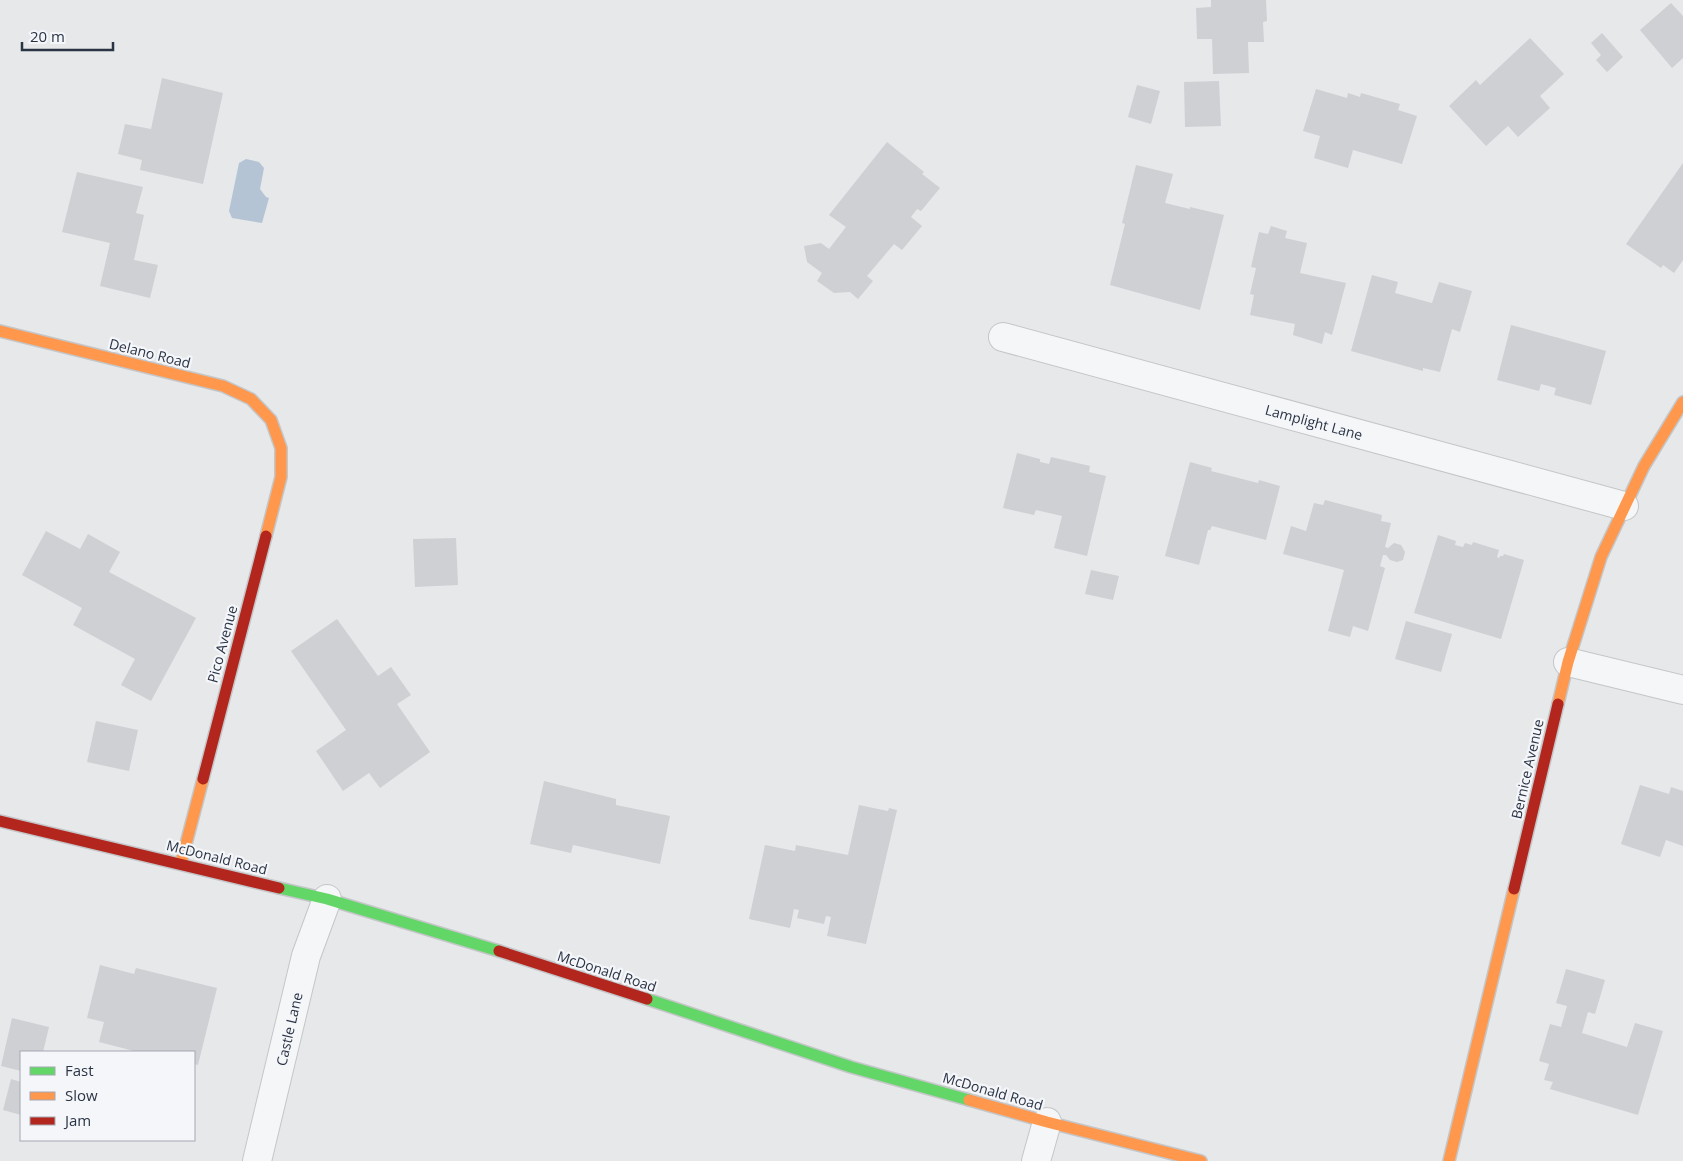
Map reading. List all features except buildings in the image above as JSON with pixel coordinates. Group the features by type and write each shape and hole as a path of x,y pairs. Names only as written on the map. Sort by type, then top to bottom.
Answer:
{"street":[{"name":"Delano Road","path":"0,331 223,386 251,399 271,420 275,431"},
{"name":"Lamplight Lane","path":"1004,337 1624,506"},
{"name":"Bernice Avenue","path":"1449,1161 1568,662 1601,557 1644,466 1683,402"},
{"name":"Pico Avenue","path":"181,863 281,477 281,448 275,431"},
{"path":"1568,662 1683,690"},
{"name":"McDonald Road","path":"0,821 327,898 497,950 851,1067 1047,1122 1201,1161"},
{"name":"Castle Lane","path":"257,1161 306,956 327,898"},
{"path":"1036,1161 1047,1122"}],"water":[{"path":"246,159 259,162 264,168 260,189 269,198 262,223 232,218 229,211 239,163"}],"traffic: fast":[{"path":"279,888 327,899 499,951"},
{"path":"647,999 851,1067 969,1100"}],"traffic: slow":[{"path":"0,331 223,386 251,399 271,420 281,448 281,477 266,536"},
{"path":"1558,704 1568,662 1601,557 1644,466 1683,402"},
{"path":"181,863 203,779"},
{"path":"1449,1161 1514,889"},
{"path":"969,1100 1201,1161"}],"traffic: jam":[{"path":"203,779 266,536"},
{"path":"1514,889 1558,704"},
{"path":"0,821 279,888"},
{"path":"499,951 647,999"}]}
